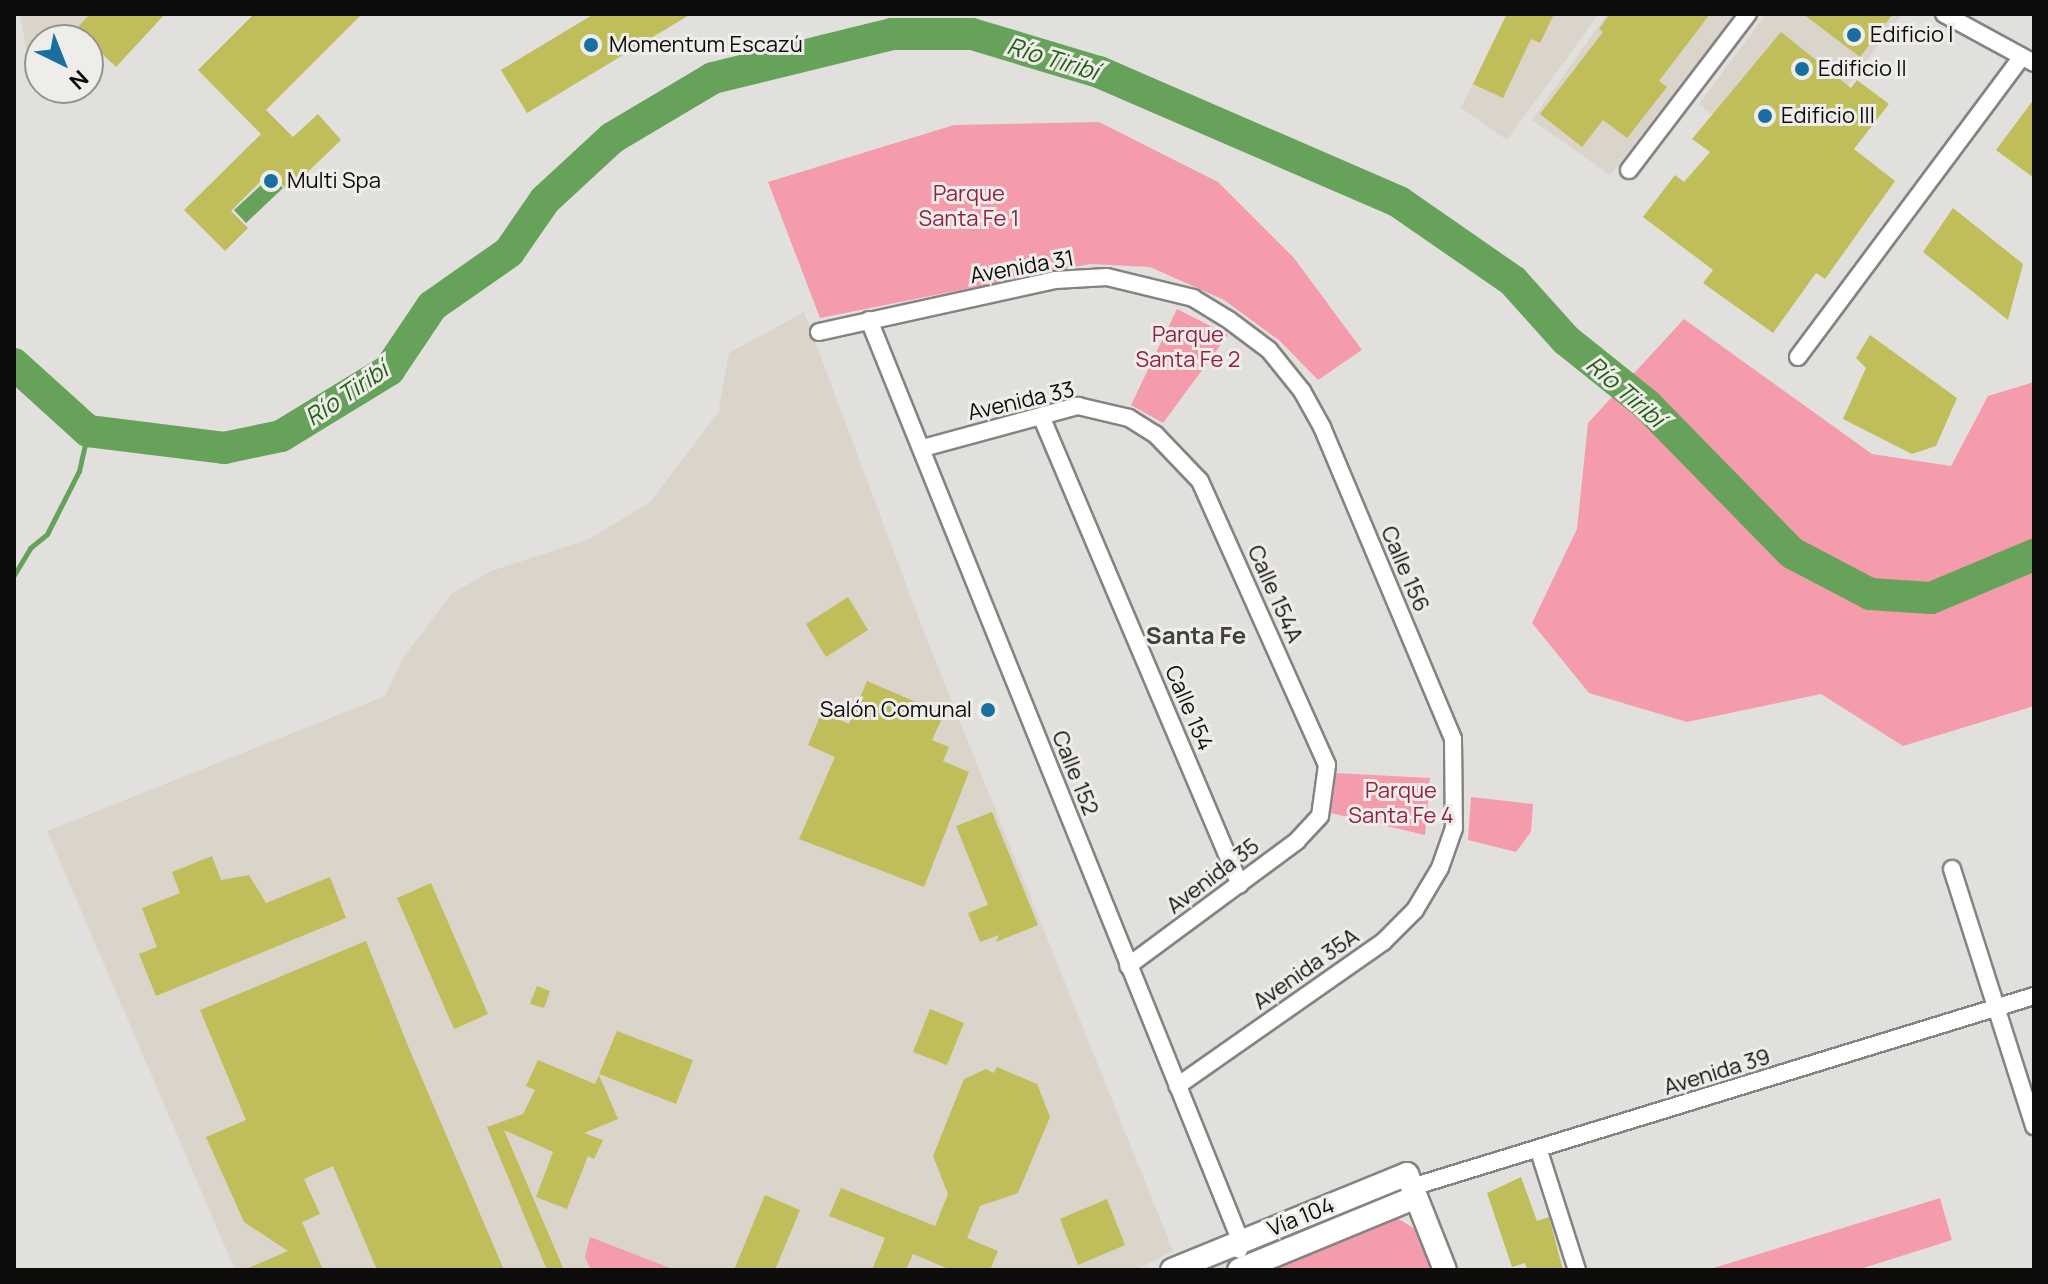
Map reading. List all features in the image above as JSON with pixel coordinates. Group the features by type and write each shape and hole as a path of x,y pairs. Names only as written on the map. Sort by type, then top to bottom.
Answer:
{"main road":[{"name":"Vía 104","path":"1172,1270 1407,1174 1414,1192 1239,1270"},
{"path":"1414,1192 1445,1270"}],"street":[{"path":"1629,170 1748,14"},
{"path":"1798,357 2027,61 1944,14"},
{"name":"Avenida 31","path":"819,332 1055,280 1107,277 1193,298 1229,320"},
{"name":"Calle 152","path":"869,320 1241,1242"},
{"name":"Calle 156","path":"1229,320 1269,350 1302,391 1322,427 1453,739 1454,828 1440,868"},
{"name":"Avenida 33","path":"923,448 1078,406 1129,418"},
{"name":"Calle 154","path":"1041,416 1240,885"},
{"name":"Calle 154A","path":"1129,418 1182,456 1200,481 1327,765 1320,816"},
{"name":"Avenida 35","path":"1128,966 1240,885 1320,816"},
{"name":"Avenida 35A","path":"1177,1086 1383,942 1415,910 1440,868"},
{"path":"1952,869 2034,1126"},
{"name":"Avenida 39","path":"1414,1192 2034,996"},
{"path":"1539,1151 1577,1270"},
{"path":"1188,1270 1239,1250 1241,1242"}],"shaded area":[{"path":"20,14 90,14 80,24 24,24 24,37"},
{"path":"1506,14 1599,14 1507,140 1461,108"},
{"path":"1607,14 1735,14 1610,175 1532,120"},
{"path":"1766,14 1902,14 1783,172 1699,104"},
{"path":"271,176 283,188 246,223 234,210"},
{"path":"804,312 924,632 1173,1251 1136,1270 235,1270 47,831 385,696 402,659 451,594 491,571 589,539 650,502 718,413 729,353"}],"green space":[{"name":"Parque Santa Fe 1","path":"1099,122 1218,182 1294,258 1362,350 1318,380 1280,341 1224,300 1150,267 1090,264 820,318 768,182 954,125"},
{"name":"Parque Santa Fe 2","path":"1177,309 1228,335 1163,423 1131,405"},
{"path":"1684,319 1872,454 1951,466 1988,396 2034,382 2034,706 1903,746 1821,694 1687,722 1589,693 1532,623 1577,529 1588,423"},
{"name":"Parque Santa Fe 4","path":"1335,773 1430,778 1425,835 1331,813"},
{"path":"1471,797 1533,804 1531,832 1516,852 1468,840"},
{"path":"1940,1198 1952,1240 1857,1270 1707,1270"},
{"path":"1397,1218 1415,1229 1431,1270 1265,1270"},
{"path":"590,1237 675,1270 591,1270 585,1257"}],"building":[{"path":"90,14 165,14 116,67 104,56 104,24 81,24"},
{"path":"254,14 362,14 266,110 293,137 318,114 341,140 288,191 270,172 231,211 248,228 225,251 184,210 261,134 198,70"},
{"name":"Momentum Escazú","path":"594,14 691,14 527,113 501,70"},
{"path":"1507,14 1554,14 1540,43 1531,39 1503,98 1473,84"},
{"path":"1610,14 1710,14 1659,81 1667,87 1627,138 1603,120 1582,147 1540,114 1603,32 1599,29"},
{"name":"Edificio I","path":"1803,14 1893,14 1860,57"},
{"path":"1781,32 1851,88 1857,80 1889,104 1854,149 1895,181 1825,279 1816,273 1773,333 1703,283 1713,270 1643,217 1675,175 1684,182 1710,152 1692,139"},
{"path":"2034,99 2034,178 1996,150"},
{"path":"1953,208 2023,264 2008,320 1923,252"},
{"path":"1870,335 1957,398 1936,446 1912,454 1843,419 1866,368 1856,358"},
{"path":"848,597 868,630 826,657 806,624"},
{"path":"867,681 944,714 932,740 949,747 943,761 969,772 924,887 799,839 835,757 808,745 822,712 849,724"},
{"path":"992,812 1038,925 996,942 999,935 980,942 968,913 988,905 956,826"},
{"path":"212,856 221,880 249,875 266,903 330,877 346,918 156,996 139,954 157,947 142,908 180,893 172,872"},
{"path":"431,883 488,1014 454,1029 397,898"},
{"path":"366,941 504,1270 377,1270 333,1166 304,1179 320,1214 302,1222 323,1270 244,1270 288,1251 244,1222 206,1137 246,1120 200,1010"},
{"path":"537,986 550,991 544,1008 530,1004"},
{"path":"930,1009 964,1023 947,1065 913,1052"},
{"path":"617,1031 693,1060 676,1104 599,1074"},
{"path":"538,1060 595,1084 599,1075 618,1119 584,1133 603,1140 594,1159 588,1156 567,1209 536,1197 553,1152 504,1130 564,1270 547,1270 487,1127 523,1114 535,1090 526,1086"},
{"path":"997,1067 1037,1084 1050,1117 1018,1193 980,1206 967,1238 998,1251 990,1270 951,1270 913,1254 906,1270 872,1270 885,1238 829,1216 841,1188 935,1226 948,1194 933,1156 964,1079 986,1069 994,1073"},
{"path":"1521,1177 1537,1221 1549,1217 1563,1270 1527,1270 1525,1263 1512,1267 1487,1193"},
{"path":"765,1195 800,1210 775,1270 734,1270"},
{"path":"1107,1199 1125,1245 1078,1265 1060,1219"}],"waterway":[{"name":"Río Tiribí","path":"14,364 88,431 224,448 281,436 389,370 432,306 509,252 545,200 612,138 713,78 892,34 972,34 1099,72 1399,202 1513,281 1566,340 1647,405 1792,553 1870,594 1931,598 2034,555"},
{"path":"14,575 30,548 47,534 79,471 88,431"}],"place":[{"name":"Edificio I","path":"1854,35"},
{"name":"Momentum Escazú","path":"591,45"},
{"name":"Edificio II","path":"1802,69"},
{"name":"Edificio III","path":"1765,116"},
{"name":"Multi Spa","path":"271,181"},
{"name":"Salón Comunal","path":"988,710"}],"district":[{"name":"Santa Fe","path":"1196,635"}]}
